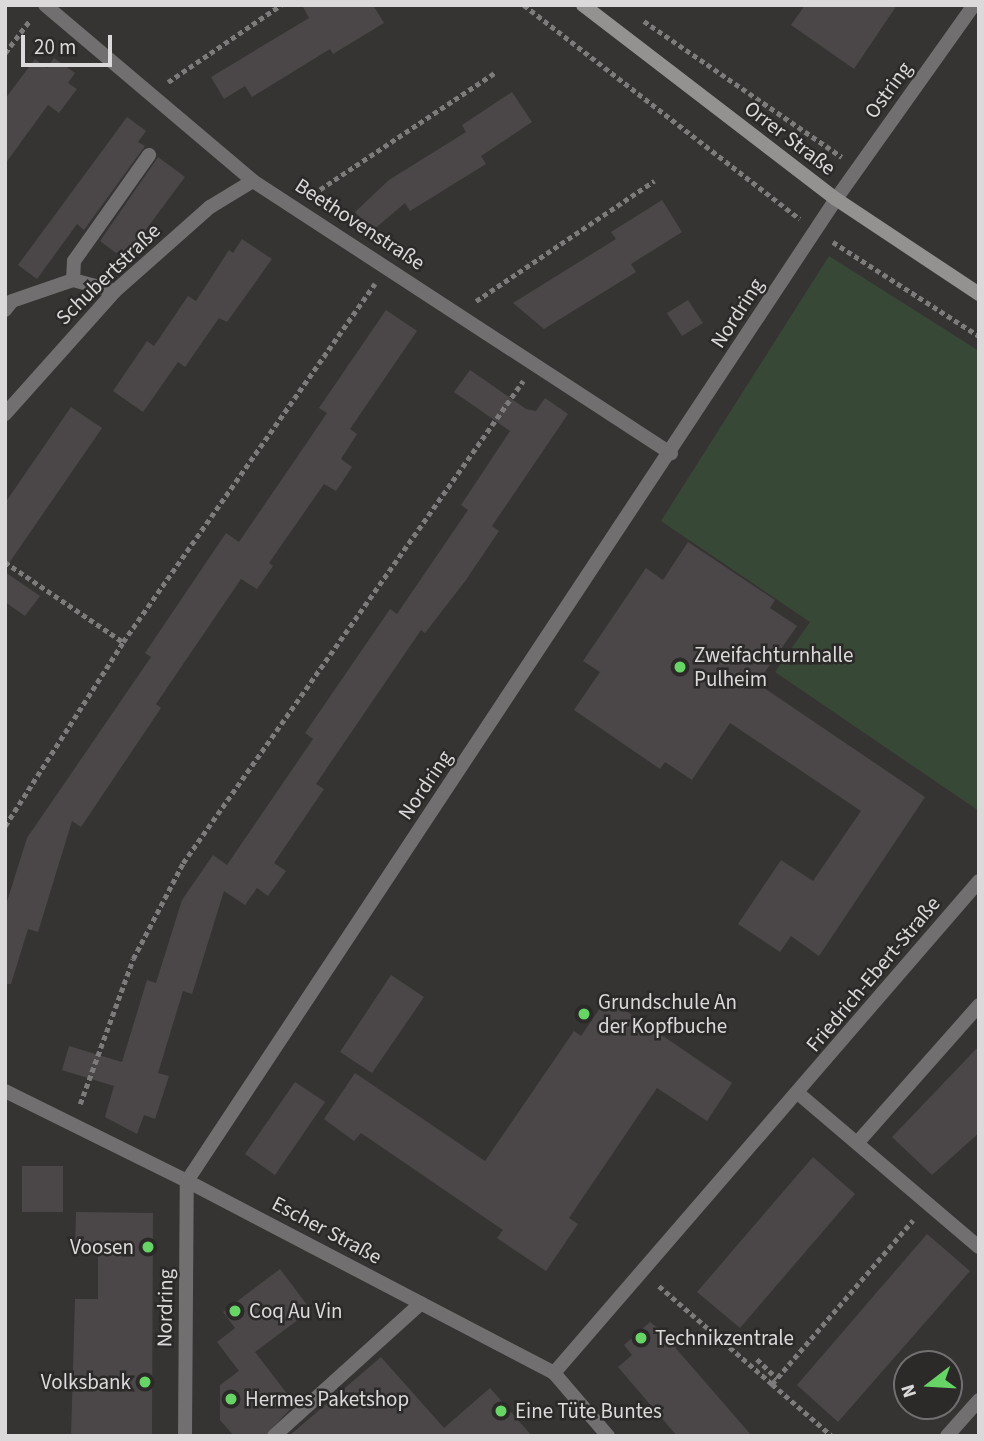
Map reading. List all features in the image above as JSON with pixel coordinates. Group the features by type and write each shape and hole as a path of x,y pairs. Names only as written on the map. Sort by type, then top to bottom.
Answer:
{"street":[{"name":"Orrer Straße","path":"583,5 836,199 979,294"},
{"name":"Ostring","path":"836,199 974,5"},
{"name":"Beethovenstraße","path":"40,10 150,94 253,181 671,453"},
{"path":"73,280 74,261 149,155"},
{"name":"Schubertstraße","path":"5,414 115,291 210,207 253,181"},
{"name":"Nordring","path":"184,1436 187,1181 671,453 836,199"},
{"path":"5,310 12,301 73,280 115,291"},
{"name":"Friedrich-Ebert-Straße","path":"554,1373 799,1094 979,881"},
{"path":"858,1142 979,1005"},
{"name":"Escher Straße","path":"5,1091 187,1181 554,1373 608,1436"},
{"path":"799,1094 979,1247"},
{"path":"274,1436 421,1303"},
{"path":"947,1436 979,1400"}],"path":[{"path":"150,94 281,5"},
{"path":"524,5 816,231 979,336"},
{"path":"5,53 40,10"},
{"path":"633,13 857,167"},
{"path":"295,206 496,72"},
{"path":"458,313 654,181"},
{"path":"5,825 123,642 387,267"},
{"path":"73,1123 134,959 183,863 535,363"},
{"path":"5,562 123,642"},
{"path":"772,1384 927,1203"},
{"path":"644,1273 832,1436"},
{"path":"757,1359 777,1378"}],"green space":[{"path":"829,256 979,351 979,811 775,672 810,622 661,521"}],"building":[{"path":"302,5 373,5 384,23 333,54 330,49 252,97 245,86 224,99 211,77 309,18"},
{"path":"805,5 897,5 854,69 791,25"},
{"path":"54,58 75,73 68,83 77,89 59,113 48,105 5,164 5,99 35,59 47,68"},
{"path":"512,92 532,122 481,156 486,164 410,211 405,203 372,231 355,212 389,180 466,132 462,125"},
{"path":"127,117 146,131 138,142 145,146 84,230 77,224 37,279 18,265"},
{"path":"158,157 185,177 124,259 100,241"},
{"path":"662,200 682,232 631,264 636,272 544,329 513,303 616,239 611,232"},
{"path":"242,239 272,259 227,322 219,318 185,367 178,362 143,412 113,391 147,341 154,346 188,296 196,301 229,250 233,253"},
{"path":"688,300 703,323 682,336 667,313"},
{"path":"386,310 417,331 350,429 357,434 341,459 352,467 336,491 324,484 269,563 273,566 257,589 241,579 156,704 161,708 81,827 72,821 38,932 28,929 11,984 5,984 5,908 27,838 151,657 145,653 226,533 239,542 327,413 319,408"},
{"path":"470,370 526,409 536,411 545,398 568,414 492,526 499,531 466,580 425,633 421,630 316,784 324,789 274,863 286,871 268,896 257,888 245,905 224,891 192,994 183,991 158,1073 169,1076 155,1119 144,1115 137,1134 105,1117 114,1086 62,1070 69,1046 122,1062 147,980 156,983 182,900 213,855 227,865 313,739 305,733 390,609 397,614 468,510 461,505 510,431 454,392"},
{"path":"71,407 102,428 5,569 5,503"},
{"name":"Zweifachturnhalle Pulheim","path":"688,542 775,600 770,608 797,626 757,683 925,797 819,956 791,936 780,952 738,924 781,860 813,881 861,811 730,723 692,780 665,762 660,769 574,710 600,672 583,661 646,568 663,580"},
{"path":"5,572 40,596 25,616 5,602"},
{"path":"391,975 424,997 372,1073 340,1052"},
{"path":"607,998 732,1083 707,1121 657,1088 569,1218 578,1224 546,1271 497,1238 503,1230 361,1133 354,1141 324,1119 355,1073 485,1161 574,1031 581,1036"},
{"path":"979,1046 979,1133 932,1175 892,1137"},
{"path":"295,1082 325,1102 275,1175 245,1154"},
{"path":"813,1157 855,1194 740,1328 697,1292"},
{"path":"22,1166 63,1166 63,1212 22,1212"},
{"path":"76,1212 153,1213 152,1436 71,1436 75,1299 98,1299 98,1252 75,1251"},
{"path":"927,1234 970,1271 901,1350 893,1350 893,1359 838,1422 797,1385"},
{"path":"280,1269 311,1310 255,1352 295,1404 265,1436 234,1436 220,1420 220,1385 239,1371 217,1342 235,1328 223,1312"},
{"path":"650,1322 660,1330 752,1436 677,1436 618,1367 632,1355 624,1345"},
{"path":"381,1357 444,1428 490,1388 532,1436 289,1436"}],"place":[{"name":"Zweifachturnhalle Pulheim","path":"680,667"},
{"name":"Grundschule An der Kopfbuche","path":"584,1014"},
{"name":"Voosen","path":"148,1247"},
{"name":"Coq Au Vin","path":"235,1311"},
{"name":"Technikzentrale","path":"641,1338"},
{"name":"Volksbank","path":"145,1382"},
{"name":"Hermes Paketshop","path":"231,1399"},
{"name":"Eine Tüte Buntes","path":"501,1411"}]}
